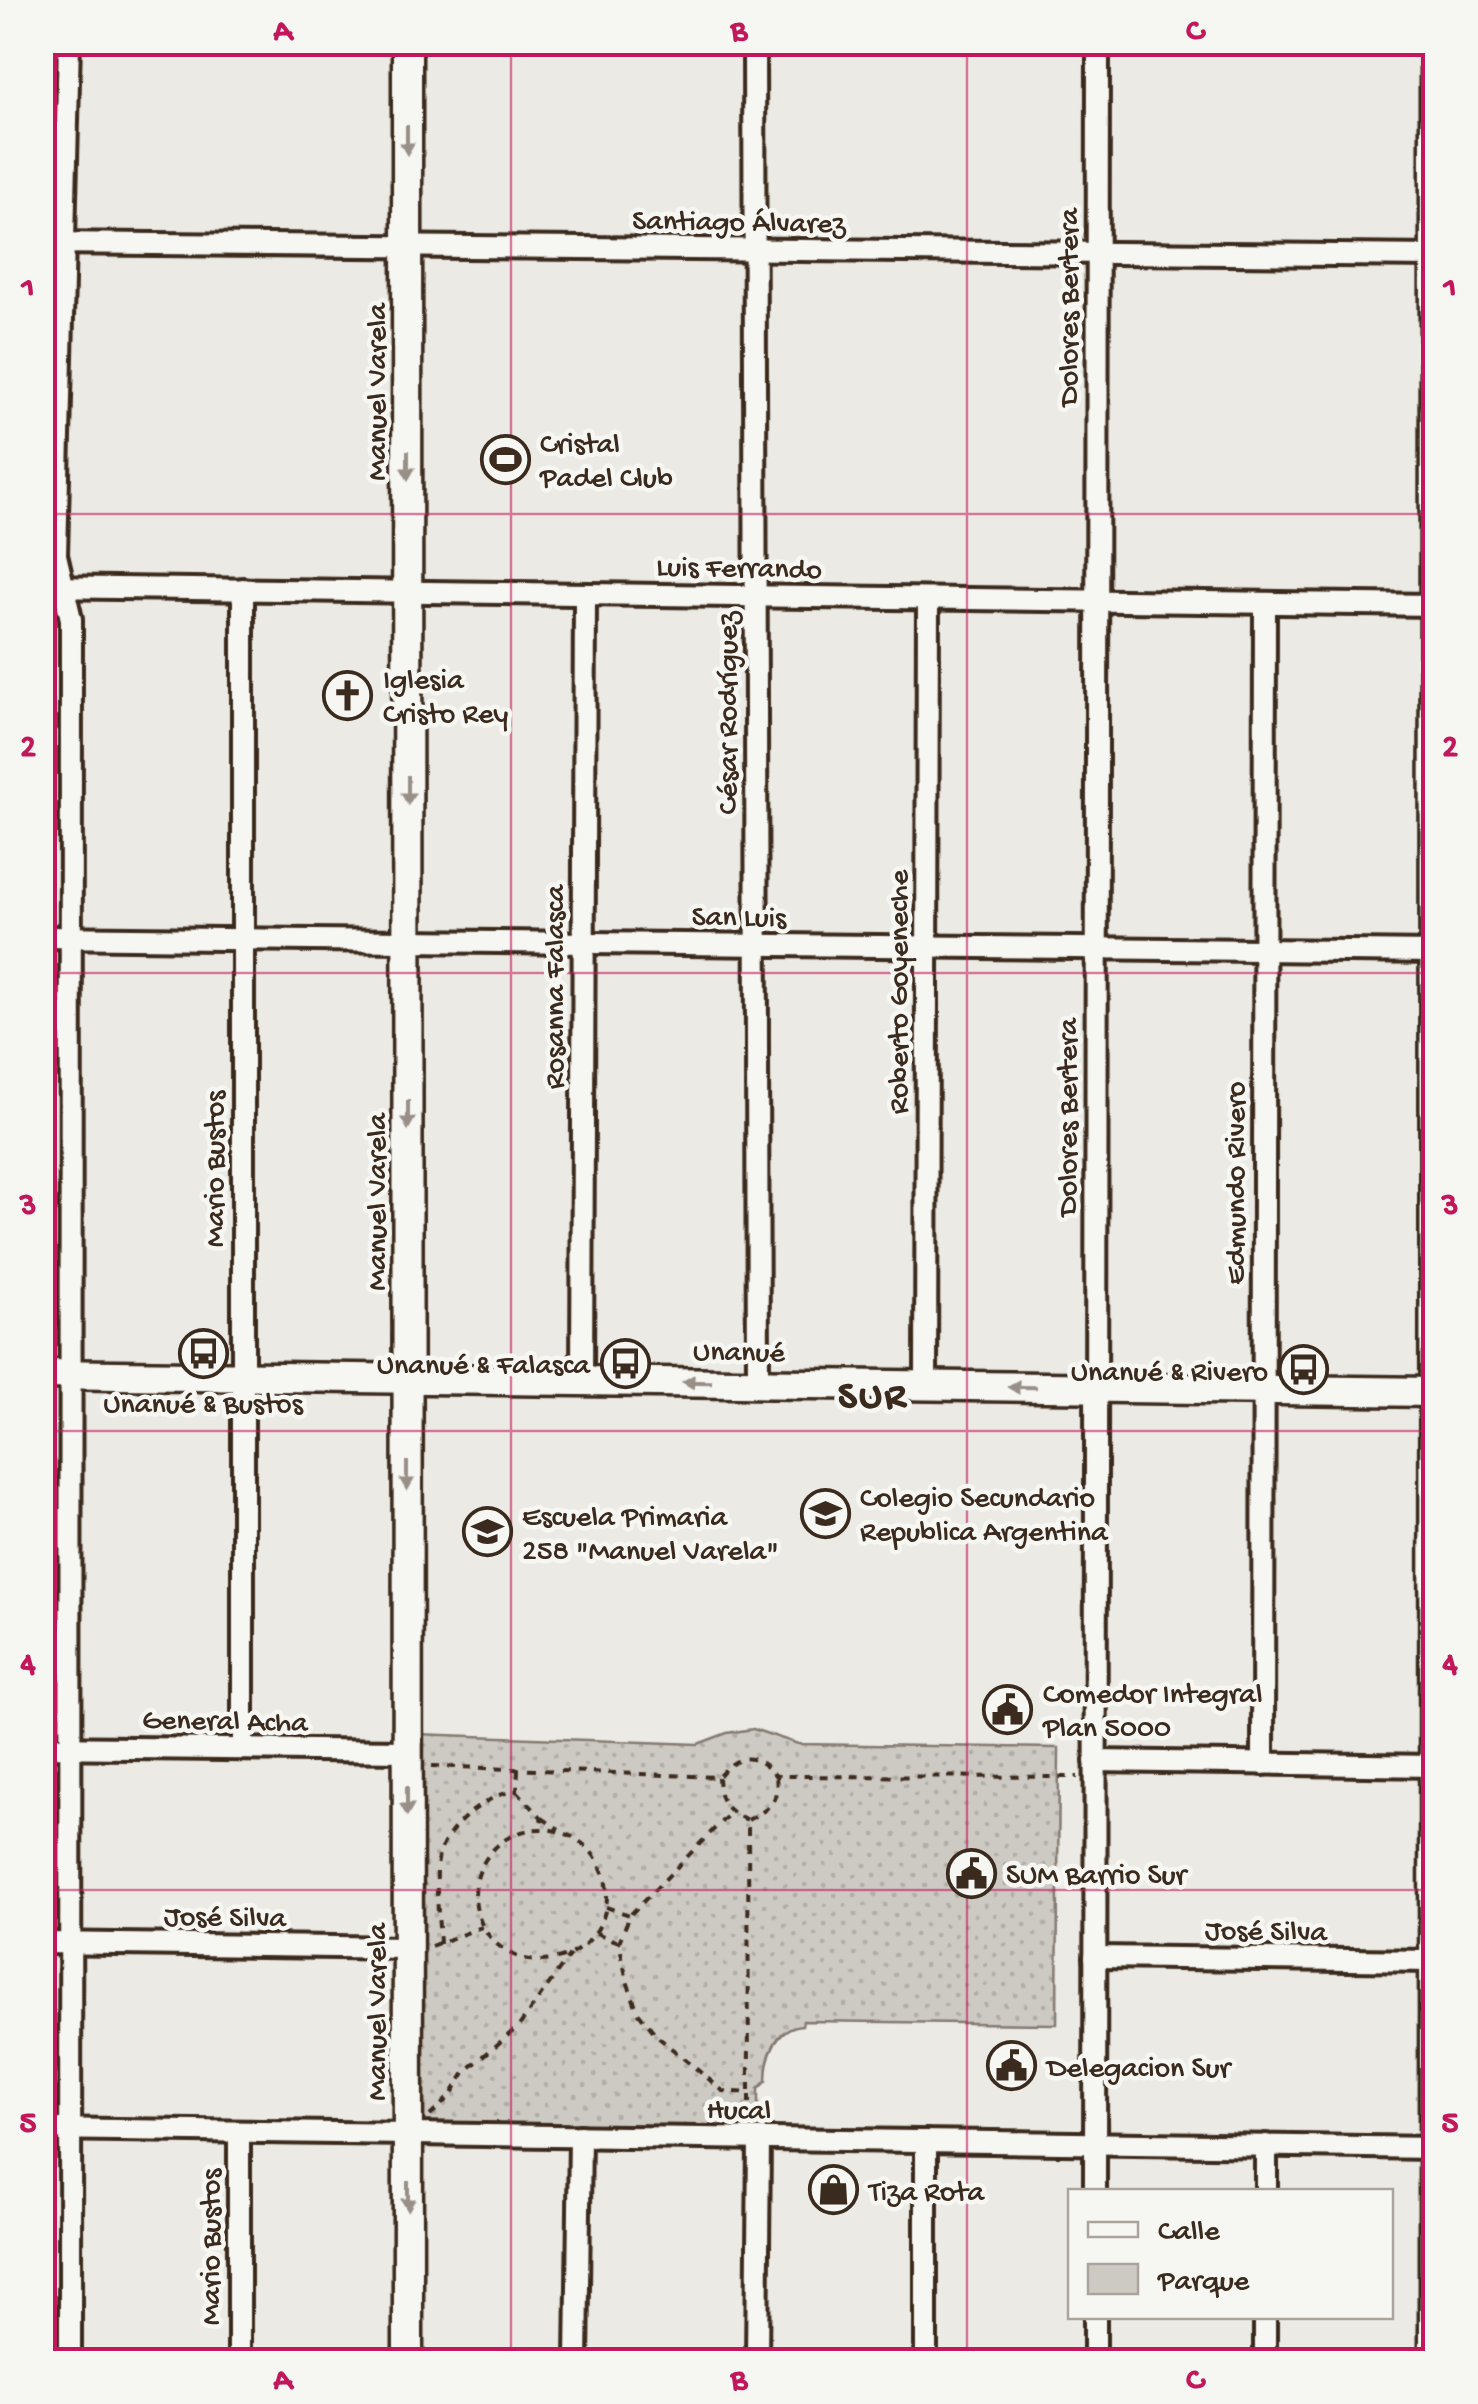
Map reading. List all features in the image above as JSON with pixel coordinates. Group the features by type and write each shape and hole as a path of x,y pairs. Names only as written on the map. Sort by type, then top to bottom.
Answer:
{"street":[{"path":"69,42 53,243 53,587 71,620 71,938 56,1374 70,1747 70,2362"},
{"name":"Manuel Varela","path":"407,42 408,1378 419,1759 408,1948 408,2362"},
{"name":"César Rodríguez","path":"754,42 758,1383"},
{"name":"Dolores Bertera","path":"1095,2189 1098,42"},
{"path":"1434,2362 1435,42"},
{"name":"Santiago Álvarez","path":"53,243 1435,256"},
{"name":"Luis Ferrando","path":"53,587 1435,605"},
{"name":"Mario Bustos","path":"243,590 243,1750"},
{"name":"Rosanna Falasca","path":"582,1381 585,594"},
{"name":"Roberto Goyeneche","path":"926,1386 928,598"},
{"name":"Edmundo Rivero","path":"1263,1764 1265,603"},
{"name":"San Luis","path":"42,937 1435,952"},
{"name":"Unanué","path":"56,1374 1435,1392"},
{"name":"General Acha","path":"42,1747 243,1750 419,1759"},
{"path":"1095,1769 1263,1764 1435,1766"},
{"name":"José Silva","path":"42,1943 408,1948"},
{"name":"José Silva","path":"1095,1957 1435,1960"},
{"name":"Hucal","path":"42,2129 1435,2148"},
{"name":"Mario Bustos","path":"239,2132 239,2362"},
{"path":"577,2362 580,2136"},
{"path":"758,2362 759,2139"},
{"path":"926,2141 926,2362"},
{"path":"1266,2145 1266,2189"},
{"path":"1095,2319 1095,2362"},
{"path":"1265,2319 1265,2362"}],"path":[{"path":"750,1758 764,1763 776,1776 778,1794 768,1809 748,1820 730,1813 719,1798 718,1777 731,1763 750,1758"},
{"path":"419,1759 518,1769 718,1777"},
{"path":"423,2104 423,2123 451,2095 466,2072 519,2026 561,1966 596,1932 606,1907 606,1877 590,1852 542,1818 517,1791 518,1769"},
{"path":"776,1776 1095,1769"},
{"path":"482,1927 440,1944 439,1855 453,1830 488,1800 517,1791"},
{"path":"730,1813 630,1915 619,1942 638,2012 659,2038 723,2091 749,2093 748,1820"},
{"path":"537,1828 542,1818"},
{"path":"561,1966 524,1961 500,1949 482,1927 476,1901 477,1871 495,1848 516,1832 537,1828 562,1831"},
{"path":"606,1907 630,1915"},
{"path":"596,1932 619,1942"},
{"path":"550,1962 574,1951"}],"green space":[{"path":"753,1729 798,1744 1059,1748 1057,2024 803,2021 802,2025 785,2031 770,2054 766,2081 758,2089 758,2135 414,2132 416,1734 698,1744"}],"place":[{"name":"Cristal Padel Club","path":"505,459"},
{"name":"Iglesia Cristo Rey","path":"348,695"},
{"name":"Unanué & Bustos","path":"203,1353"},
{"name":"Unanué & Falasca","path":"625,1363"},
{"name":"Unanué & Rivero","path":"1303,1370"},
{"name":"Colegio Secundario Republica Argentina","path":"825,1513"},
{"name":"Escuela Primaria 258 \"Manuel Varela\"","path":"487,1532"},
{"name":"Comedor Integral Plan 5000","path":"1008,1709"},
{"name":"SUM Barrio Sur","path":"971,1873"},
{"name":"Delegacion Sur","path":"1012,2066"},
{"name":"Tiza Rota","path":"834,2190"}],"district":[{"name":"SUR","path":"873,1392"}]}
